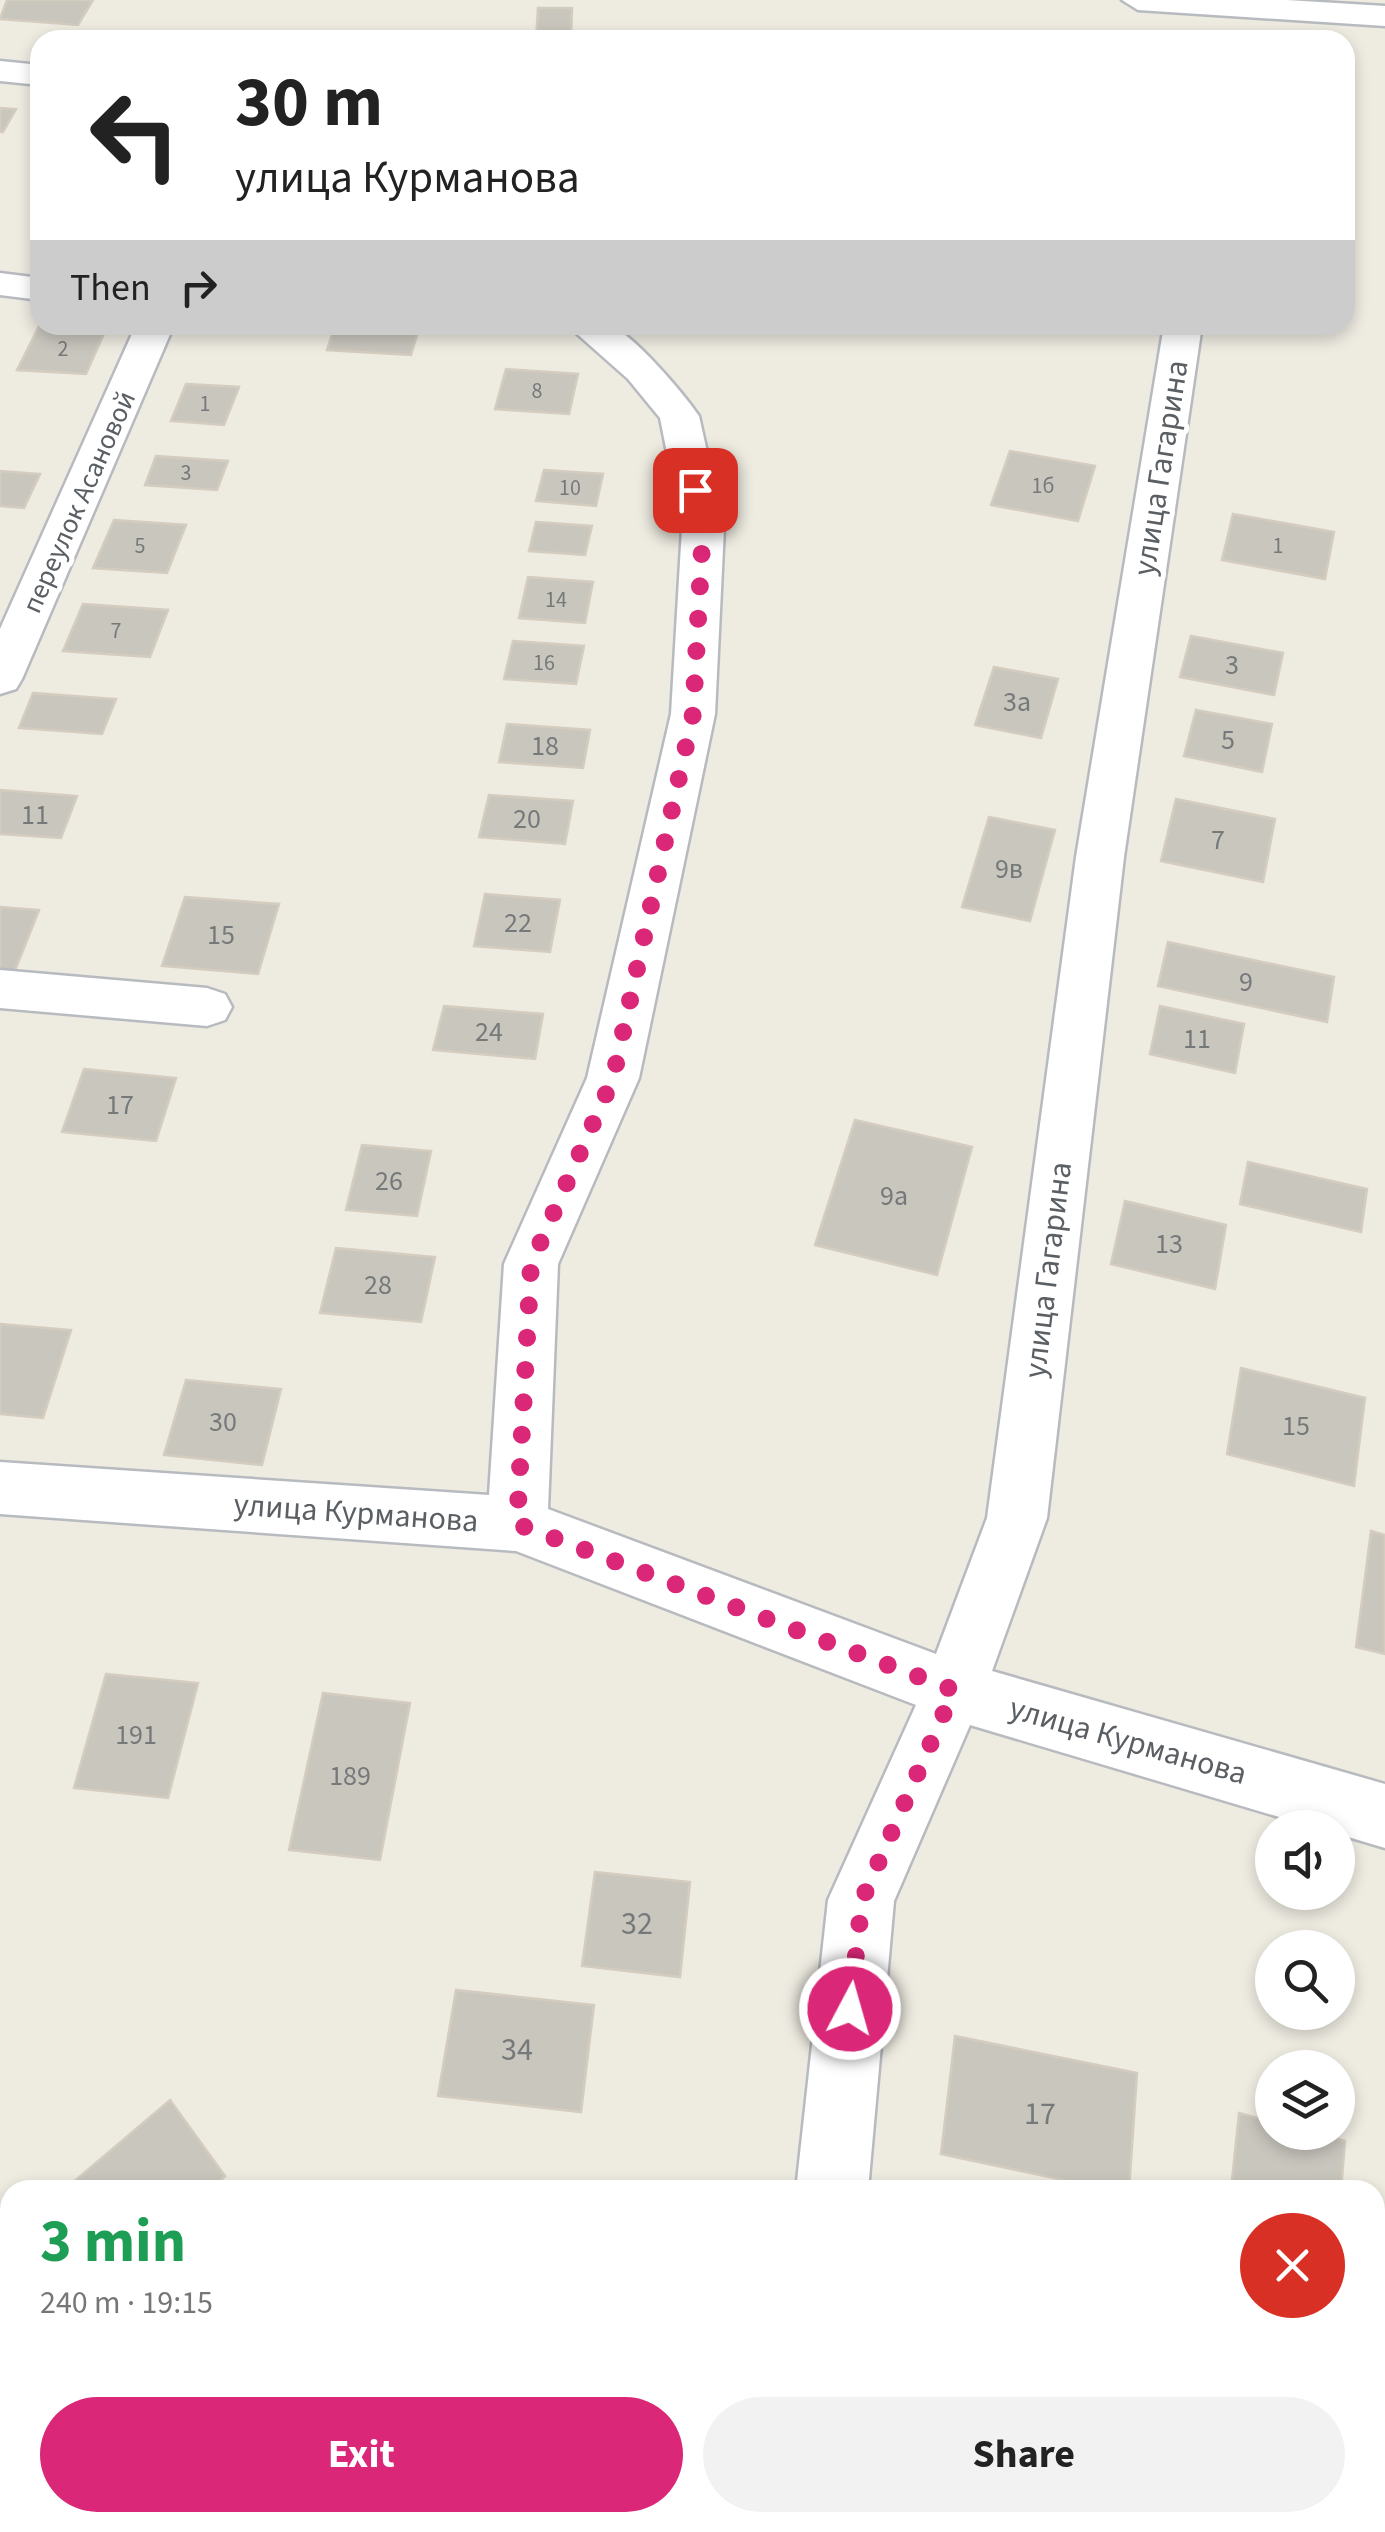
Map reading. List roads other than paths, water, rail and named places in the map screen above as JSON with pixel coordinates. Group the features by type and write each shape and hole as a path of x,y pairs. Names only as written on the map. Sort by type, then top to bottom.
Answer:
{"street":[{"path":"1138,0 1273,4 1385,16"},
{"path":"1273,4 1301,30"},
{"path":"0,72 30,74"},
{"path":"0,284 30,288"},
{"name":"переулок Асановой","path":"0,679 151,335"},
{"path":"517,1524 531,1264 613,1078 693,714 703,528 679,416 642,371 598,335"},
{"name":"улица Гагарина","path":"833,2180 862,1900 954,1690 1017,1518 1100,857 1182,335"},
{"path":"0,989 207,1007"},
{"name":"улица Курманова","path":"0,1488 517,1524 954,1690 1385,1816"}]}
